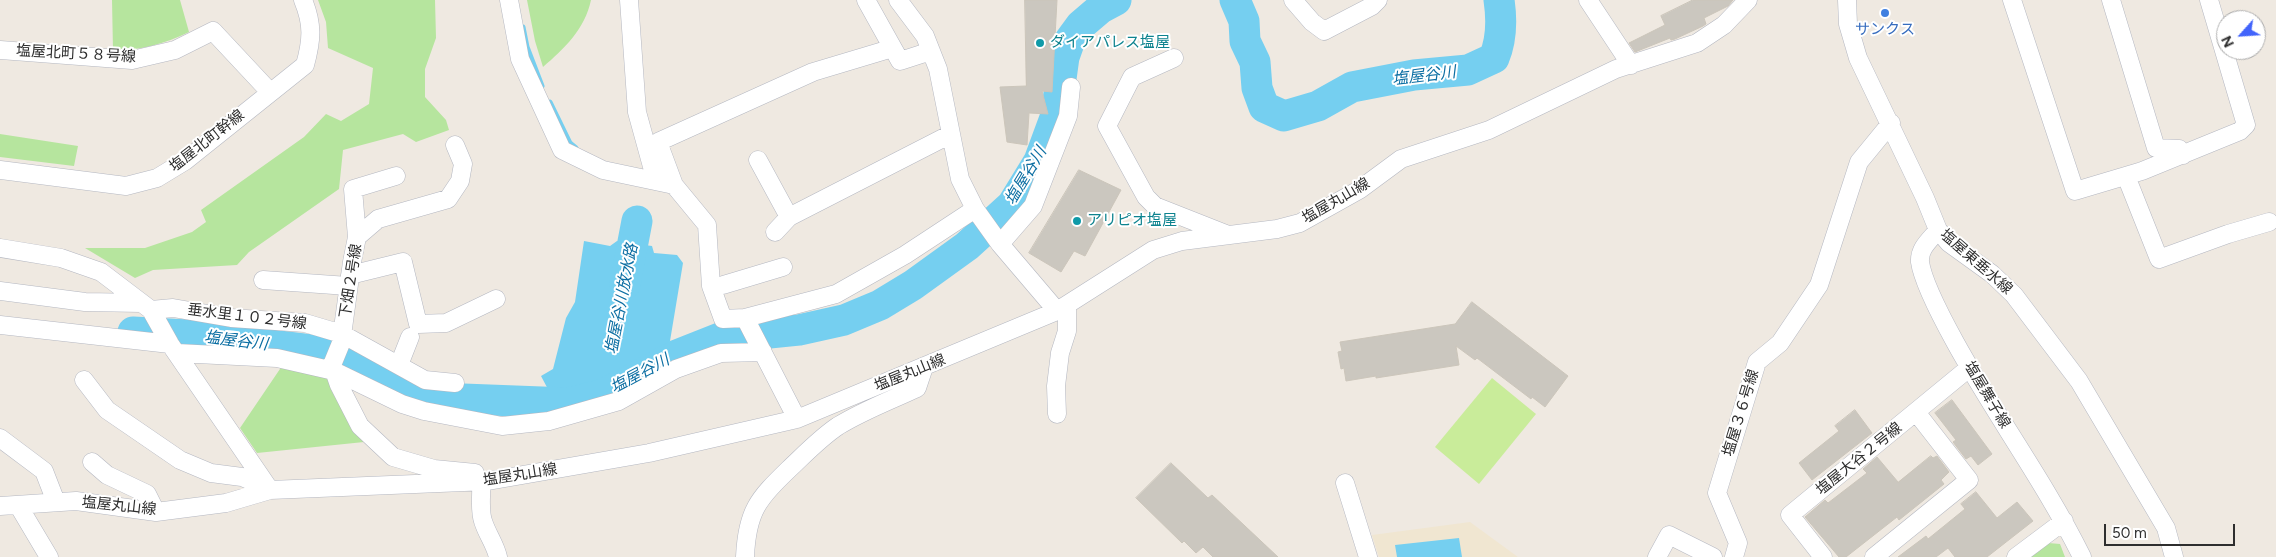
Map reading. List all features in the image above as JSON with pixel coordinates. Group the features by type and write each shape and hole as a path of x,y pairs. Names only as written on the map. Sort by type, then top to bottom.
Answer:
{"street":[{"name":"塩屋北町幹線","path":"0,170 126,186 156,178 185,161 305,65 311,44 309,15 302,0"},
{"path":"509,0 520,60 562,150 603,170 674,185"},
{"path":"629,0 638,112 656,181"},
{"path":"866,0 900,61 931,51"},
{"path":"898,0 925,36 938,69 960,179 975,209 1000,244 1062,308 1067,331 1060,353 1056,386 1057,414"},
{"path":"1293,0 1312,22 1324,31 1372,6 1378,0"},
{"path":"1588,0 1630,65"},
{"name":"塩屋丸山線","path":"0,506 76,501 156,512 226,503 270,490 485,481 649,453 797,419 1062,308 1153,250 1182,241 1277,229 1300,223 1360,190 1401,159 1489,130 1616,69 1697,43 1724,25 1748,0"},
{"name":"塩屋東垂水線","path":"1846,0 1848,24 1858,58 1925,198 1938,230 1949,243 1992,274 2014,295 2080,381 2166,528 2174,557"},
{"path":"2012,0 2076,192 2183,155 2240,132 2246,125 2209,0"},
{"path":"2111,0 2156,148 2179,149 2183,155"},
{"name":"塩屋北町５８号線","path":"0,50 132,60 175,50 213,31 270,92"},
{"path":"723,318 711,286 707,225 674,185 658,142 813,72 892,48"},
{"path":"1174,58 1132,77 1107,126 1146,197 1155,206 1229,235"},
{"path":"1000,244 1034,206 1068,116 1071,88"},
{"name":"塩屋３６号線","path":"1750,557 1736,550 1717,493 1757,362 1780,343 1819,285 1859,162 1890,123"},
{"path":"775,232 789,217 951,134"},
{"name":"下畑２号線","path":"333,368 342,339 349,280 357,237 378,219 448,200 460,181 464,164 455,145"},
{"path":"758,160 789,217"},
{"path":"357,237 354,189 396,176"},
{"path":"2126,176 2159,259 2228,234 2269,222"},
{"path":"723,318 748,324 836,294 905,255 975,209"},
{"name":"塩屋舞子線","path":"1938,230 1921,250 1920,262 1940,315 1970,368 2064,521 2082,557"},
{"path":"0,248 61,258 101,272 147,307 270,490"},
{"path":"263,280 349,280 403,262 418,324 446,323 496,299"},
{"path":"721,263 723,285 730,299 723,318"},
{"path":"723,285 783,267"},
{"name":"垂水里１０２号線","path":"0,291 85,302 173,308 231,318 305,323 399,365 425,380 455,383"},
{"path":"748,324 797,419"},
{"path":"0,325 174,349 276,358 333,368 402,404 424,411 502,426 549,421 619,400 676,369 721,353 763,352"},
{"path":"399,365 410,338"},
{"path":"745,557 751,518 762,496 818,442 839,426 916,388 924,367"},
{"path":"333,368 360,426 393,457 434,469 479,473 485,481 482,518 488,535 496,546 498,557"},
{"name":"塩屋大谷２号線","path":"1823,557 1790,515 1970,368"},
{"path":"84,380 106,410 180,460 211,473 242,476 270,490"},
{"path":"1874,557 1969,480 1916,412"},
{"path":"0,438 44,471 56,502"},
{"path":"92,462 107,475 146,494 156,512"},
{"path":"1345,483 1368,557"},
{"path":"18,505 49,557"},
{"path":"2016,557 2064,521"},
{"path":"1657,557 1669,535 1713,557"}],"shaded area":[{"path":"1470,522 1518,557 1379,557 1372,535"}],"green space":[{"path":"112,0 180,0 189,32 152,46 113,51"},
{"path":"318,0 435,0 436,38 425,69 425,97 446,120 449,130 416,142 403,134 343,150 339,189 249,252 237,265 153,270 135,278 85,248 145,248 192,232 206,222 201,210 304,137 326,114 341,121 369,104 373,68 328,48 326,22"},
{"path":"527,0 591,0 584,20 573,38 543,67 535,41"},
{"path":"0,134 78,146 74,166 0,157"},
{"path":"282,366 326,374 350,423 364,442 257,453 240,428"},
{"path":"1492,378 1536,414 1479,484 1435,447"},
{"path":"2048,543 2060,544 2065,557 2031,557"}],"water":[{"path":"584,241 610,246 617,241 652,246 654,253 677,255 683,263 669,347 594,387 550,393 541,376 553,369 566,318 575,302"},
{"path":"1459,538 1462,557 1397,557 1395,545"}],"building":[{"name":"ダイアパレス塩屋","path":"1025,0 1057,0 1052,92 1042,91 1048,114 1029,113 1027,145 1007,142 1000,87 1026,86"},
{"path":"1693,0 1733,0 1728,6 1704,18 1706,24 1703,26 1675,39 1671,40 1670,38 1635,52 1629,43 1665,25 1661,16"},
{"name":"アリピオ塩屋","path":"1079,170 1121,190 1085,256 1074,251 1061,272 1029,253"},
{"path":"1472,302 1568,376 1545,407 1532,397 1531,399 1477,358 1475,360 1456,346 1459,365 1346,381 1344,368 1341,369 1338,352 1342,351 1340,342 1455,324"},
{"path":"1952,400 1992,454 1978,465 1971,456 1966,459 1953,442 1956,440 1935,413"},
{"path":"1855,410 1872,433 1812,480 1799,463 1839,431 1835,426"},
{"path":"1931,456 1933,458 1937,456 1949,472 1941,480 1944,484 1899,520 1897,517 1846,557 1839,557 1805,517 1825,500 1828,503 1867,473 1863,469 1877,457 1898,482"},
{"path":"1171,463 1208,498 1212,495 1278,557 1213,557 1203,547 1196,553 1184,541 1182,543 1136,498"},
{"path":"1976,492 1997,518 2017,502 2033,521 1987,557 1955,557 1948,548 1936,557 1898,557 1926,536 1928,539 1965,509 1961,504"}],"waterway":[{"name":"塩屋谷川","path":"133,332 188,335 328,352 379,376 437,398 568,403 604,394 677,355 720,338 799,330 844,320 880,305 913,285 967,246 1012,205 1039,161 1056,115 1064,57 1070,40 1081,25 1101,8 1116,0"},
{"name":"塩屋谷川","path":"1235,0 1244,21 1245,41 1255,62 1257,88 1264,107 1284,116 1318,106 1352,87 1414,75 1468,70 1494,58 1499,44 1501,29 1499,0"},
{"path":"523,27 527,47 542,86"},
{"path":"550,102 570,143 576,148"},
{"name":"塩屋谷川放水路","path":"625,284 637,221"}],"place":[{"name":"サンクス","path":"1885,13"},
{"name":"ダイアパレス塩屋","path":"1040,43"},
{"name":"アリピオ塩屋","path":"1077,221"}]}
